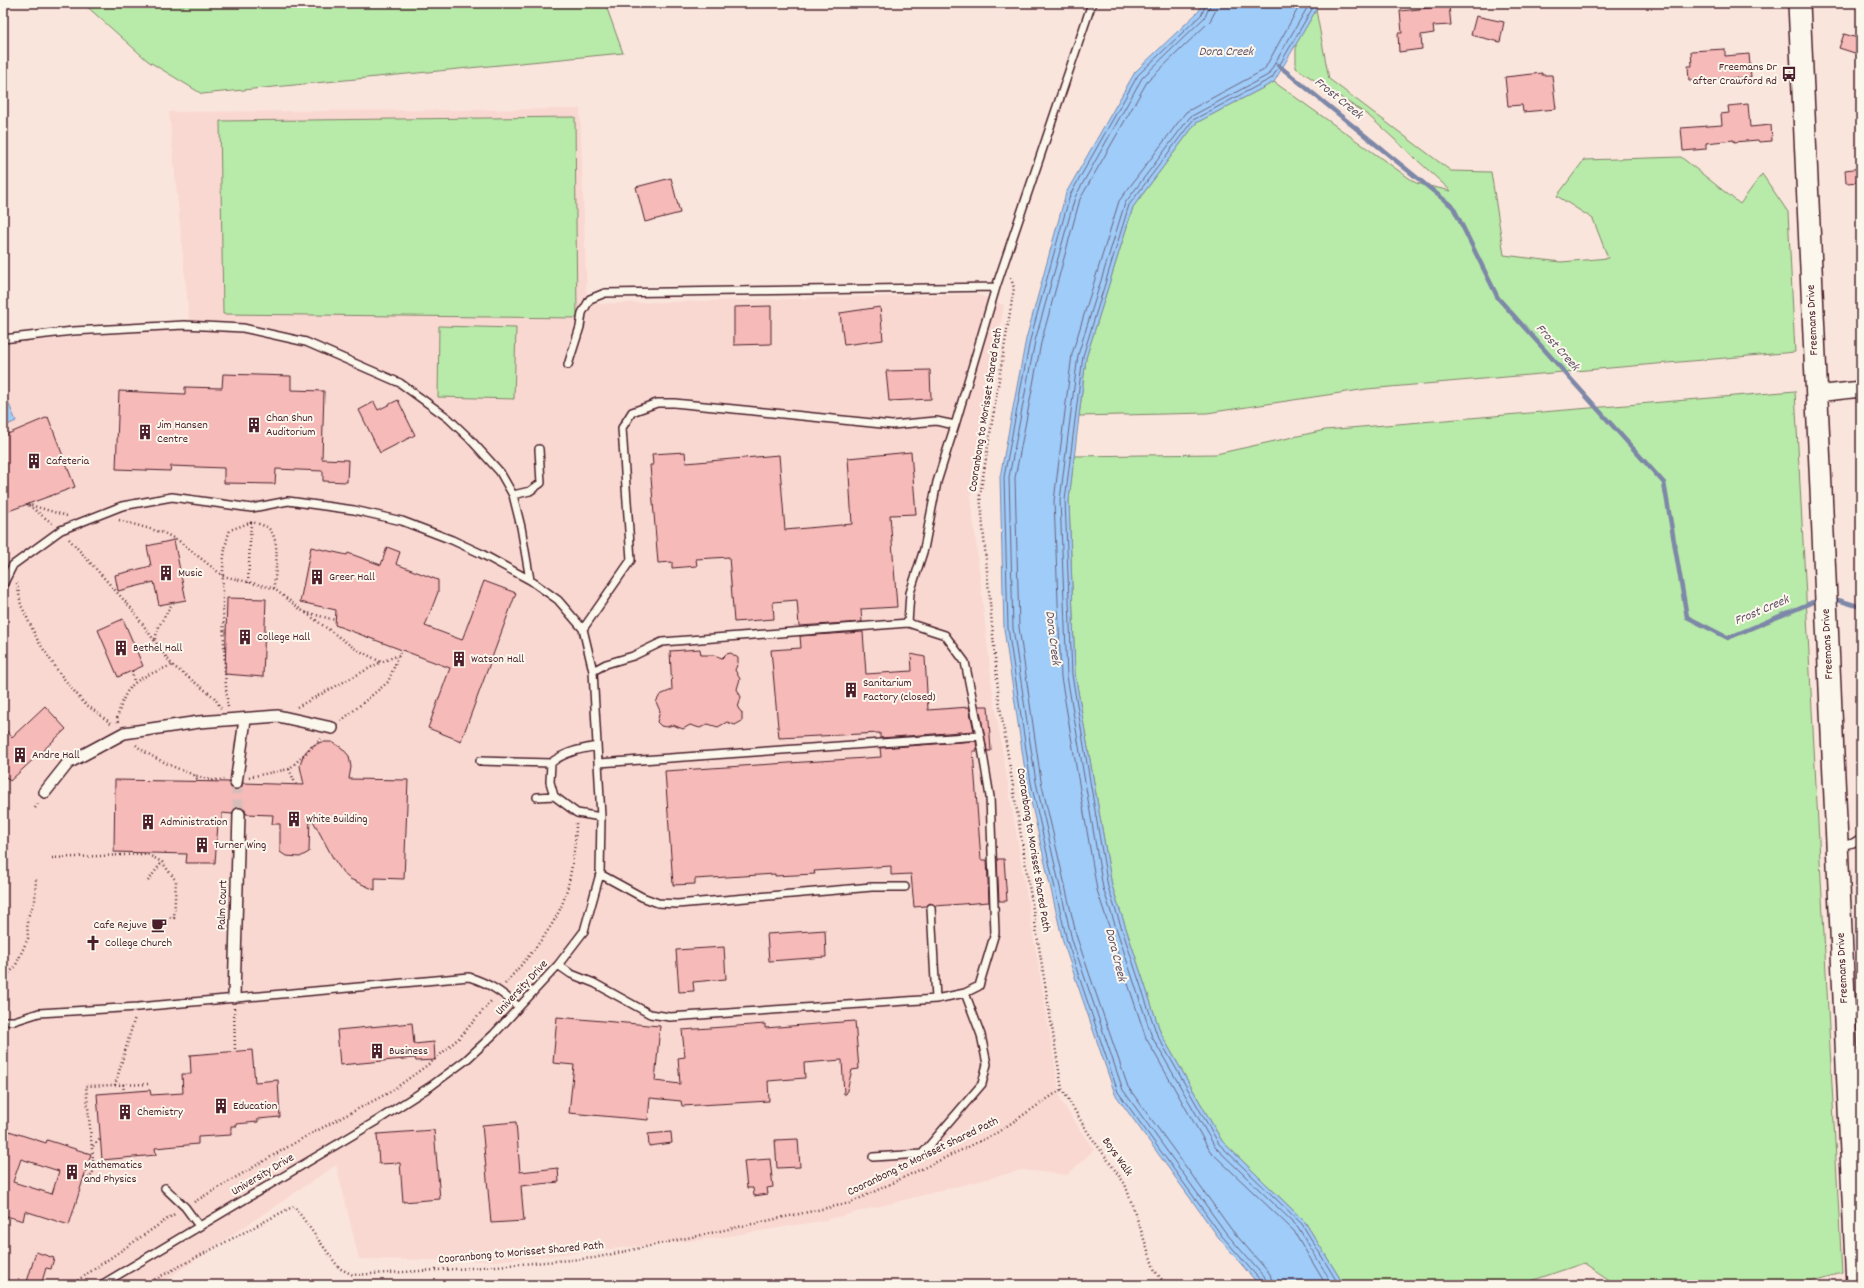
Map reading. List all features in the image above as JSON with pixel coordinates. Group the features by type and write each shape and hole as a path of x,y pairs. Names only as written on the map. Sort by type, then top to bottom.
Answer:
{"main road":[{"name":"Freemans Drive","path":"1799,3 1857,1285"}],"street":[{"path":"1816,394 1861,389"},
{"path":"45,792 68,763 124,733 230,719 245,720 280,716 332,728"},
{"path":"236,781 245,720"},
{"name":"Palm Court","path":"234,997 238,814"}],"lane":[{"path":"908,623 910,593 924,549 937,482 996,287 1092,3"},
{"path":"568,365 580,327 582,313 590,299 605,293 996,287"},
{"path":"3,339 74,331 184,326 243,328 306,342 400,383 448,418 469,438 500,472 513,496 522,527 530,580"},
{"path":"583,629 631,560 622,428 632,412 657,403 674,403 892,425 936,420 955,425"},
{"path":"513,496 530,491 541,483 540,449"},
{"name":"University Drive","path":"13,565 61,530 122,506 172,497 252,508 288,501 354,510 402,521 452,540 480,552 530,580 558,600 583,629 593,671 601,816 600,874 584,931 558,965 494,1034 466,1060 431,1086 378,1120 101,1285"},
{"path":"3,585 13,565"},
{"path":"558,965 571,974 594,983 650,1014 670,1017 936,999 965,993 979,986 995,933 990,797 980,736 965,662 945,635 908,623 662,642 633,656 606,664 593,671"},
{"path":"598,763 980,736"},
{"path":"480,762 551,762 557,757 576,750 597,746"},
{"path":"551,762 550,782 554,796 577,813 601,816"},
{"path":"537,797 554,796"},
{"path":"1838,846 1853,843 1861,838"},
{"path":"600,874 642,897 658,903 677,904 872,887 905,887"},
{"path":"931,908 936,999"},
{"path":"3,1021 14,1021 38,1013 138,1007 234,997 469,977 486,982 500,990 518,1007"},
{"path":"874,1157 922,1154 982,1084 987,1064 981,1035 965,993"},
{"path":"165,1188 184,1207 199,1226"}],"path":[{"name":"Cooranbong to Morisset Shared Path","path":"144,1285 294,1206 339,1268 353,1275 471,1268 594,1258 700,1236 850,1203 995,1134 1062,1089 999,700 980,495 1014,288 1006,258"},
{"path":"230,719 214,697 172,665 131,608 61,530 27,504 67,516 98,515 157,531 179,540 223,576 274,588 354,648 381,662"},
{"path":"248,583 252,508"},
{"path":"230,719 224,671 223,576 225,544 230,530 252,522 267,527 274,536 277,547 274,588"},
{"path":"13,565 21,605 42,647 60,674 84,703 124,733 143,752 194,775 212,780 236,781"},
{"path":"155,640 159,626 173,602"},
{"path":"304,612 335,620"},
{"path":"280,716 381,662 398,655"},
{"path":"124,733 117,719 121,700 134,682 172,665"},
{"path":"132,671 134,682"},
{"path":"289,769 296,785"},
{"path":"194,775 199,781"},
{"path":"71,1285 184,1207 303,1138 390,1092 433,1061 460,1037 542,939 562,906 569,877 577,813"},
{"path":"52,858 147,854 162,862 176,881 174,918 167,917"},
{"path":"148,881 162,862"},
{"path":"3,979 14,967 28,938 27,919 35,901 36,877"},
{"path":"234,997 235,1052"},
{"path":"115,1084 138,1007"},
{"path":"123,1084 124,1092"},
{"path":"84,1177 90,1178 94,1170 86,1086 149,1084"},
{"name":"Boys Walk","path":"1062,1089 1087,1131 1125,1184 1156,1271 1166,1285"},
{"path":"92,1147 100,1139"}],"shaded area":[{"path":"580,109 587,304 977,294 1004,305 971,497 993,694 1061,1101 1094,1150 1067,1175 1022,1170 821,1221 717,1238 495,1261 359,1259 336,1165 158,1285 3,1285 3,345 35,340 190,329 169,112"}],"green space":[{"path":"83,3 605,3 623,53 202,94 148,61"},
{"path":"1316,10 1329,79 1451,171 1491,172 1504,255 1561,262 1608,258 1593,219 1557,196 1584,160 1681,157 1740,204 1762,174 1788,212 1795,352 1367,389 1207,413 1079,416 1086,358 1133,207 1196,123 1274,82 1416,183 1451,191 1369,116 1296,68 1296,44"},
{"path":"575,117 577,318 223,314 220,121"},
{"path":"439,326 516,328 514,399 438,397"},
{"path":"1795,391 1842,1272 1796,1285 1617,1285 1584,1263 1519,1285 1344,1285 1305,1222 1222,1141 1161,1034 1112,886 1075,674 1069,500 1074,456 1216,454 1325,430"}],"water":[{"name":"Dora Creek","path":"1202,3 1316,3 1316,10 1274,82 1196,123 1133,207 1086,358 1069,500 1075,674 1112,886 1161,1034 1222,1141 1305,1222 1344,1285 1259,1285 1219,1238 1115,1094 1063,942 1027,784 1004,629 1000,477 1026,339 1066,193 1135,72 1199,11"},
{"path":"3,390 16,421 3,427"}],"building":[{"path":"1449,6 1451,25 1433,26 1434,33 1421,35 1422,49 1399,52 1398,33 1402,33 1400,11"},
{"path":"1476,16 1504,22 1500,42 1471,35"},
{"path":"1844,34 1861,39 1861,55 1839,48"},
{"path":"1725,49 1725,56 1749,54 1751,77 1689,81 1688,66 1692,66 1691,51"},
{"path":"1542,73 1542,75 1552,75 1556,109 1523,112 1522,105 1508,106 1505,77"},
{"path":"1748,104 1750,127 1771,125 1772,141 1759,142 1758,140 1734,142 1734,140 1706,143 1706,149 1683,151 1681,128 1722,125 1721,114 1729,113 1728,106"},
{"path":"1861,168 1861,182 1846,183 1845,170"},
{"path":"671,178 680,213 645,222 636,187"},
{"path":"771,306 771,344 734,345 734,307"},
{"path":"880,307 883,340 844,345 840,313"},
{"path":"930,370 931,399 889,401 886,371"},
{"name":"Chan Shun Auditorium","path":"223,374 291,376 291,390 324,391 322,459 348,460 347,482 323,481 323,471 276,469 275,484 224,483 224,468 171,466 170,471 116,469 119,391 185,394 185,387 222,388"},
{"path":"398,400 415,435 380,453 359,410 374,402 378,410"},
{"name":"Cafeteria","path":"48,417 75,487 3,513 3,436"},
{"path":"685,452 686,463 779,455 785,530 852,524 848,458 911,452 916,514 890,515 897,607 861,609 862,622 799,626 797,600 773,602 774,619 734,622 729,557 696,559 697,566 672,568 672,562 658,563 650,465 653,465 652,454"},
{"name":"Music","path":"174,540 186,600 159,605 154,582 118,591 115,575 151,566 147,546"},
{"name":"Watson Hall","path":"311,547 347,555 348,553 381,565 387,547 400,552 396,564 438,580 438,592 425,626 462,640 484,581 516,593 461,741 428,728 450,668 335,625 336,610 300,602"},
{"name":"College Hall","path":"227,598 266,599 263,677 225,674"},
{"name":"Bethel Hall","path":"123,619 143,666 118,677 98,630"},
{"path":"863,632 866,674 912,671 911,654 925,657 928,710 969,707 974,731 880,738 880,733 779,738 771,650 801,648 800,636"},
{"path":"700,649 701,655 714,655 722,658 726,654 731,653 738,658 738,663 735,670 740,679 737,689 741,697 738,708 742,713 742,721 735,725 727,722 718,727 708,724 700,728 690,725 683,729 673,725 666,727 661,726 657,722 660,711 656,702 660,695 672,690 670,651"},
{"name":"Andre Hall","path":"45,706 66,729 10,781 3,774 3,727 12,737"},
{"path":"979,706 988,706 991,751 987,751"},
{"path":"976,741 977,751 973,751 981,860 987,860 989,902 935,906 930,903 926,906 914,907 911,874 891,875 891,866 814,871 815,874 775,876 775,874 695,879 695,884 673,885 665,771 881,757 880,748"},
{"path":"321,742 332,742 342,748 349,756 351,767 349,779 408,780 404,879 375,878 375,890 350,879 344,874 333,858 310,815 309,852 300,857 286,856 280,852 280,824 272,824 273,815 246,814 245,810 240,807 235,808 232,814 222,813 222,824 218,824 215,863 186,863 187,854 114,852 115,780 229,782 231,788 235,790 241,788 243,783 304,785 300,766 303,755 310,747"},
{"path":"997,859 1004,859 1007,901 999,901"},
{"path":"825,930 826,957 769,961 767,934"},
{"path":"724,947 726,979 693,982 694,991 679,992 676,950"},
{"path":"557,1017 660,1026 655,1081 680,1084 678,1058 685,1057 682,1030 765,1024 765,1028 855,1021 859,1069 852,1070 846,1094 844,1094 842,1060 804,1063 805,1078 768,1081 769,1101 682,1106 681,1101 650,1098 648,1120 569,1113 574,1065 553,1063"},
{"name":"Business","path":"412,1023 414,1044 434,1042 435,1060 416,1061 415,1058 340,1065 337,1030"},
{"name":"Education","path":"252,1050 255,1082 278,1080 280,1117 258,1119 258,1122 236,1124 237,1126 231,1126 231,1135 198,1137 198,1144 155,1148 156,1155 102,1160 97,1094 150,1090 151,1095 183,1093 182,1074 191,1074 190,1055"},
{"path":"516,1122 520,1172 558,1168 559,1182 521,1186 524,1221 491,1223 482,1125"},
{"name":"Mathematics and Physics","path":"3,1129 46,1143 47,1140 91,1154 69,1225 25,1211 23,1221 3,1215","holes":["21,1159 59,1171 52,1194 13,1182"]},
{"path":"434,1130 440,1199 403,1202 400,1163 379,1164 377,1134"},
{"path":"671,1132 672,1143 649,1146 648,1134"},
{"path":"798,1139 800,1167 777,1168 775,1140"},
{"path":"770,1159 773,1187 767,1188 768,1194 754,1196 753,1188 747,1188 744,1161"},
{"path":"36,1252 54,1258 51,1269 46,1268 41,1285 26,1285"}],"waterway":[{"name":"Frost Creek","path":"1278,65 1453,207 1498,298 1664,483 1687,617 1728,638 1813,602"},
{"name":"Frost Creek","path":"1838,600 1861,607"}],"tunnel":[{"path":"236,783 239,814"}],"place":[{"name":"Freemans Dr after Crawford Rd","path":"1789,74"},
{"name":"Chan Shun Auditorium","path":"254,425"},
{"name":"Jim Hansen Centre","path":"145,432"},
{"name":"Cafeteria","path":"34,461"},
{"name":"Music","path":"166,573"},
{"name":"Greer Hall","path":"317,577"},
{"name":"College Hall","path":"245,637"},
{"name":"Bethel Hall","path":"121,648"},
{"name":"Watson Hall","path":"459,659"},
{"name":"Sanitarium Factory (closed)","path":"851,690"},
{"name":"Andre Hall","path":"20,755"},
{"name":"White Building","path":"294,819"},
{"name":"Administration","path":"148,822"},
{"name":"Turner Wing","path":"202,845"},
{"name":"Cafe Rejuve","path":"159,925"},
{"name":"College Church","path":"93,943"},
{"name":"Business","path":"377,1051"},
{"name":"Education","path":"221,1106"},
{"name":"Chemistry","path":"125,1112"},
{"name":"Mathematics and Physics","path":"72,1172"}]}
